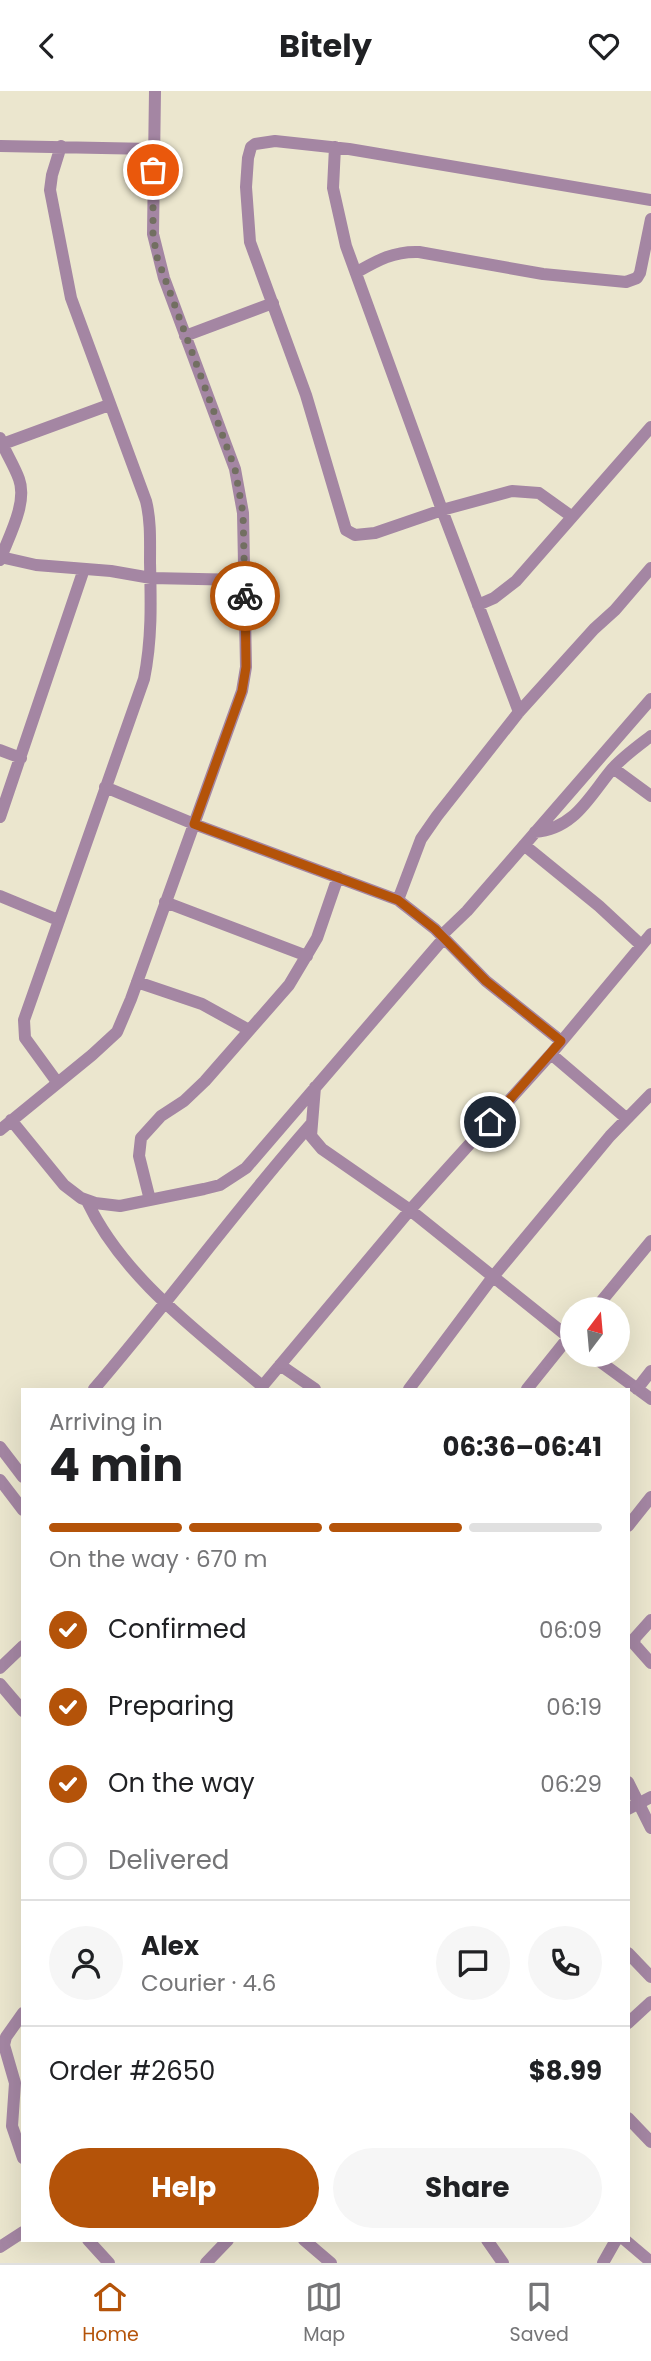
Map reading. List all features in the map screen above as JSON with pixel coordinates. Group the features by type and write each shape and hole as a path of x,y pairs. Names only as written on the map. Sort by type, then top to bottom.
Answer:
{"street":[{"path":"0,1130 115,1034 137,982 242,691 246,667 243,513 235,469 155,248 155,91"},
{"path":"571,516 539,493 516,490 442,510 375,533 355,535 346,530 306,395 250,241 246,187 251,147 275,141 335,147 651,200"},
{"path":"0,146 153,149"},
{"path":"57,1081 30,1047 23,1032 24,1020 144,679 150,641 149,520 146,501 71,298 50,190 61,146"},
{"path":"335,147 333,188 337,212 442,510 519,712"},
{"path":"357,272 395,253 419,252 543,274 626,282 637,278 640,273 651,219"},
{"path":"185,336 273,303"},
{"path":"109,405 1,442 20,480 22,491 20,505 1,559 150,578 244,580"},
{"path":"478,605 494,598 516,581 651,427"},
{"path":"398,900 421,839 428,829 519,712 651,568"},
{"path":"0,817 84,569"},
{"path":"11,1120 57,1178 87,1201 120,1206 220,1185 234,1177 246,1168 651,699"},
{"path":"535,832 546,831 567,822 581,810 613,768 651,736"},
{"path":"0,750 20,758"},
{"path":"613,768 651,796"},
{"path":"105,787 194,824 398,900 443,937 486,981 561,1041"},
{"path":"524,845 599,906 641,945"},
{"path":"150,1200 139,1156 141,1138 161,1116 184,1101 205,1081 289,985 317,938 338,877"},
{"path":"0,896 58,920"},
{"path":"165,902 307,956"},
{"path":"87,1201 102,1230 128,1263 167,1304 261,1388 410,1210 551,1054 651,934"},
{"path":"137,982 202,1004 249,1030"},
{"path":"551,1054 626,1118"},
{"path":"315,1087 311,1136 322,1149 410,1210 492,1278 560,1329"},
{"path":"410,1388 492,1278 626,1118 651,1094"},
{"path":"95,1388 167,1304 261,1181 312,1122"},
{"path":"605,1297 651,1241"},
{"path":"528,1388 560,1350"},
{"path":"280,1365 314,1388"},
{"path":"605,1367 628,1387 651,1371"},
{"path":"630,1388 651,1399"},
{"path":"0,1447 21,1471"},
{"path":"0,1480 21,1507"},
{"path":"630,1523 651,1497"},
{"path":"651,1620 634,1639 635,1646 651,1663"},
{"path":"0,1668 21,1648"},
{"path":"0,1684 21,1709"},
{"path":"630,1784 645,1799 651,1828"},
{"path":"630,1955 651,1977"},
{"path":"630,2021 651,2002"},
{"path":"21,2016 6,2037 4,2045 15,2083 12,2126 21,2152"},
{"path":"630,2120 651,2142"},
{"path":"0,2247 21,2233"},
{"path":"90,2242 109,2263"},
{"path":"206,2263 226,2242"},
{"path":"306,2242 331,2263"},
{"path":"488,2242 503,2263"},
{"path":"603,2263 615,2242"},
{"path":"627,2242 651,2262"}],"way so far":[{"path":"153,170 153,234 157,257 235,469 242,498 245,596"}],"route":[{"path":"245,596 246,667 242,691 194,824 398,900 435,929 486,981 561,1041 490,1122"}]}
